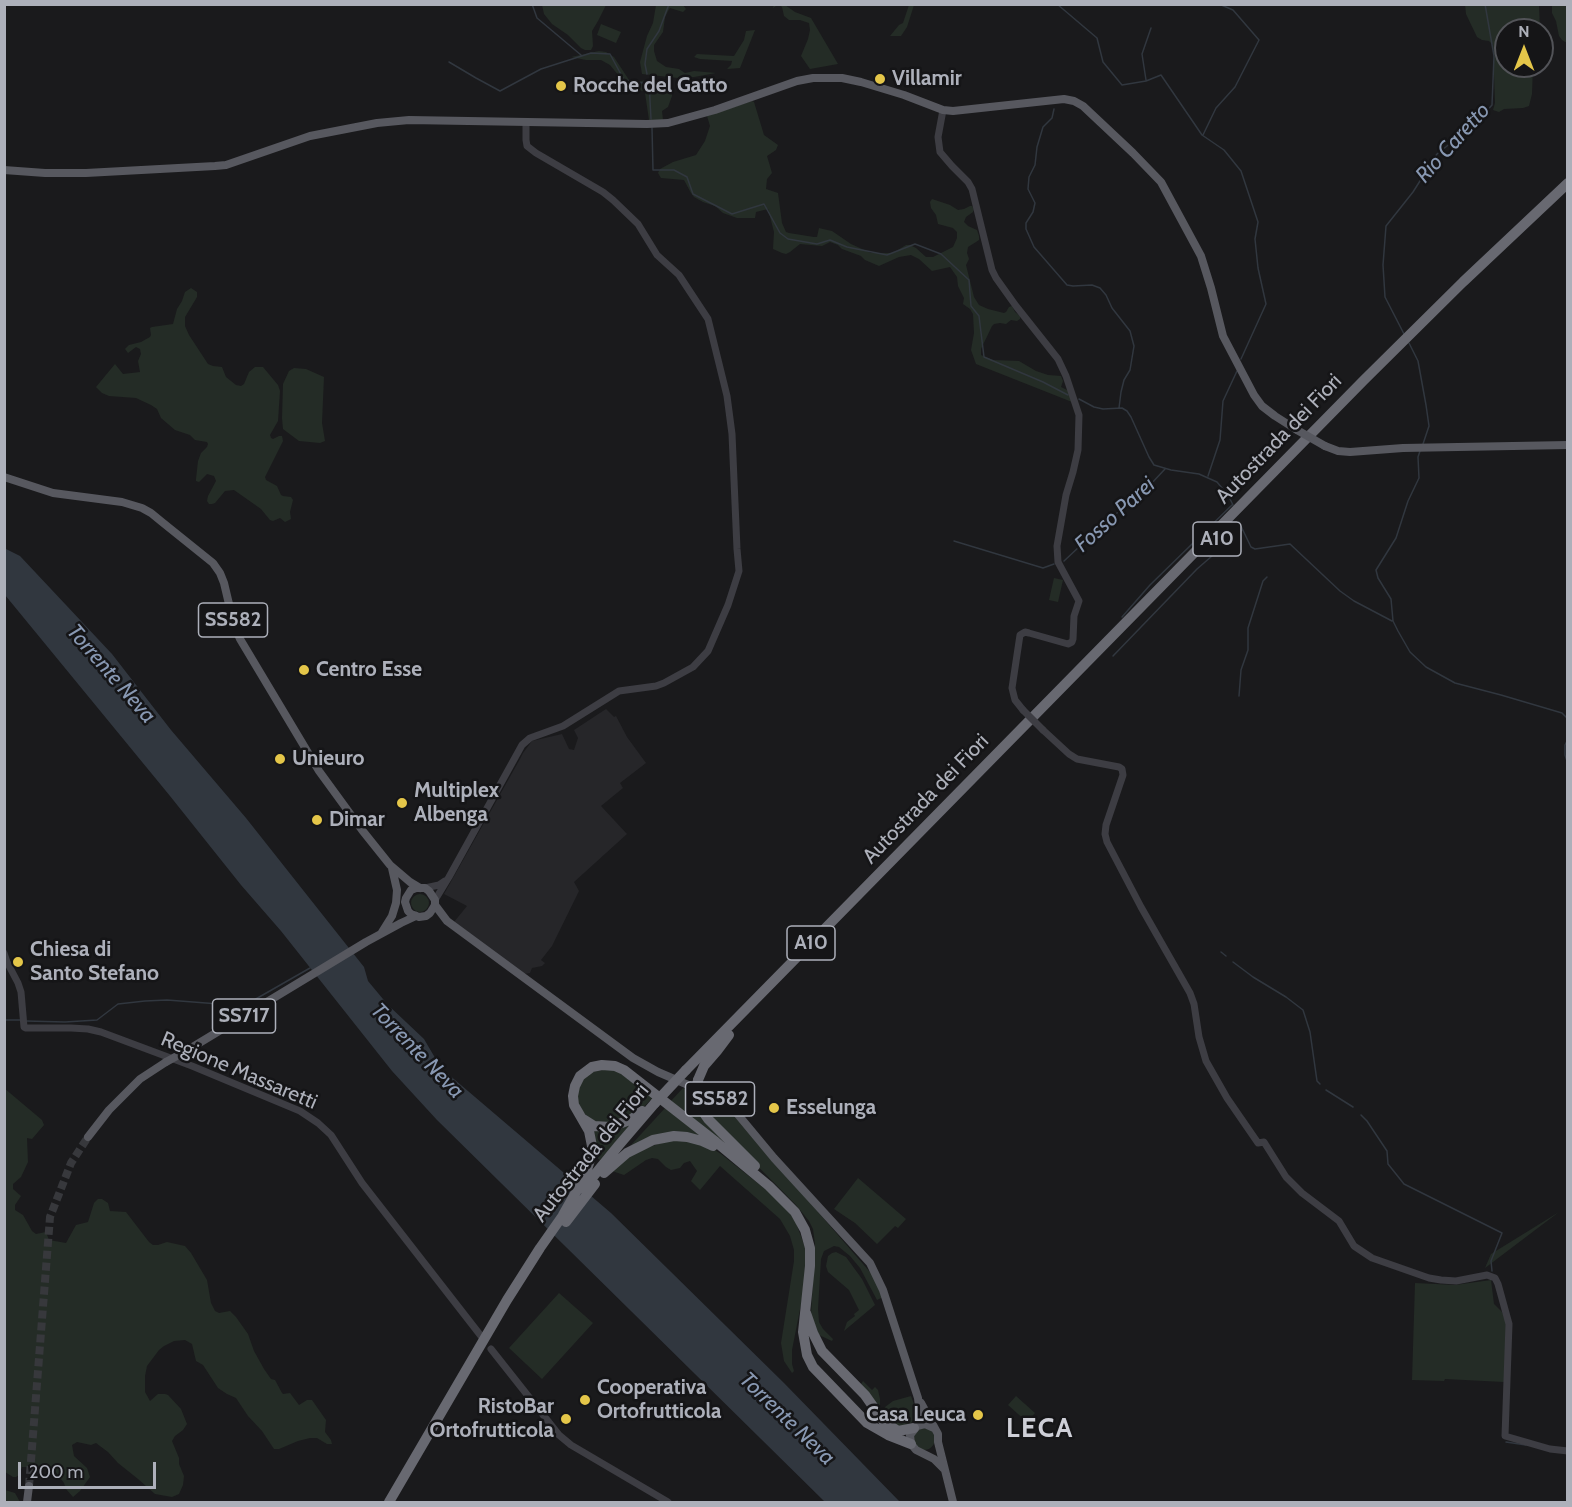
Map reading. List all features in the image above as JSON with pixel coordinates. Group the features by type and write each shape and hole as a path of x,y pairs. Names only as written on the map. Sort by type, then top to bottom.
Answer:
{"highway":[{"name":"Autostrada dei Fiori","path":"656,1103 691,1075 1364,380 1568,183"},
{"name":"Autostrada dei Fiori","path":"389,1503 563,1215 672,1085 691,1075 1410,344 1568,191"},
{"path":"563,1215 585,1176 592,1146 589,1131 573,1101 574,1091 578,1081 592,1067 611,1065 624,1070 735,1157 795,1212 808,1239 810,1266 803,1332 807,1355 819,1375 867,1423 911,1444"},
{"path":"691,1075 701,1109 708,1119 761,1173 769,1186"},
{"path":"580,1117 598,1127 617,1125 632,1119 656,1103"},
{"path":"601,1171 632,1150 653,1140 667,1137 702,1140 735,1157"},
{"name":"Autostrada dei Fiori","path":"397,1503 509,1302 601,1171"},
{"path":"806,1313 822,1351 865,1395 884,1422 898,1431 916,1427"}],"main road":[{"path":"4,170 78,173 226,165 310,136 377,123 409,120 668,123 715,110 797,81 813,78 843,78 861,82 943,110 953,111 1064,99 1083,106 1154,173 1169,194 1201,256 1223,336 1254,395 1275,416 1325,446 1338,451 1568,445"},
{"name":"SS582","path":"4,477 53,493 122,502 142,508 157,517 216,567 224,583 234,626 246,651 321,773 393,868 403,886 406,900"},
{"path":"382,932 392,916 396,903 397,890 393,868"},
{"name":"SS582","path":"393,868 410,882 422,888"},
{"path":"422,888 433,895 435,903 430,913 423,917 408,911 406,900 411,891 422,888"},
{"name":"SS717","path":"382,932 396,918 406,900"},
{"name":"SS582","path":"435,903 447,921 633,1058 658,1072 723,1100 735,1111 774,1158 870,1263 884,1290 918,1398 920,1414 916,1427"},
{"name":"SS717","path":"88,1137 109,1110 140,1079 382,932 416,916"},
{"name":"SS582","path":"426,916 447,921"},
{"name":"SS582","path":"918,1398 933,1428"},
{"path":"945,1470 938,1462 915,1450 911,1444 910,1435 916,1427 926,1424 938,1434 953,1503"},
{"path":"922,1452 934,1449 938,1442"},
{"path":"27,1503 28,1486"}],"street":[{"path":"943,110 938,137 940,152 972,189 992,270 1016,306 1058,359 1079,416 1078,450 1066,495 1057,546 1058,562 1079,602 1074,616 1073,639 1068,644 1025,632 1020,635 1012,688 1015,700 1069,754 1077,759 1122,769 1123,775 1106,825 1105,834 1110,848 1190,993 1206,1061 1258,1143 1264,1142 1268,1146 1286,1177 1302,1193 1339,1221 1354,1246 1372,1258 1429,1278 1456,1281 1492,1275 1497,1281 1509,1324 1505,1436 1550,1449 1568,1451"},
{"path":"435,903 522,745 530,738 558,729 619,691 656,686 693,667 708,651 740,571 732,434 727,396 708,319 679,275 657,255 638,224 603,192 528,146 526,122"},
{"path":"422,888 439,885 449,877"},
{"name":"Regione Massaretti","path":"4,953 21,992 24,1023 101,1032 192,1066 310,1117 331,1135 362,1183 481,1336"},
{"path":"491,1349 559,1435 581,1451 668,1503"}],"shaded area":[{"path":"658,4 683,5 686,9 683,12 670,8 668,11 663,32 654,45 657,61 666,67 679,69 685,73 694,71 716,73 678,78 642,74 640,62"},
{"path":"1465,4 1539,5 1540,18 1494,18 1494,74 1493,45 1477,37 1466,14"},
{"path":"542,5 606,5 592,31 591,50 581,48 552,24 544,14"},
{"path":"780,5 785,5 811,18 838,64 810,69 801,56 808,39 809,23 789,20 784,16"},
{"path":"909,5 914,5 907,27 901,36 890,36 903,23"},
{"path":"1552,5 1567,5 1567,43 1559,36"},
{"path":"601,24 621,32 616,43 597,35"},
{"path":"755,30 740,68 727,69 732,61 694,57 697,54 734,56 744,40 746,31"},
{"path":"599,51 614,57 629,80 635,82 653,79 672,81 672,96 668,107 662,111 663,120 649,120 645,93 628,87 610,65 601,60 571,57"},
{"path":"1494,78 1533,78 1529,106 1504,109 1499,112 1493,110"},
{"path":"752,101 764,135 778,145 776,150 767,156 772,173 767,179 766,189 778,193 782,223 786,232 817,237 819,228 832,231 851,244 871,253 893,253 910,245 926,257 933,257 953,247 957,232 953,228 938,224 931,208 932,199 958,210 972,206 973,212 966,217 964,222 977,230 979,236 979,240 968,247 969,259 966,265 974,297 979,305 1004,313 1012,306 1020,316 1017,321 1011,320 1006,324 1000,323 992,326 981,349 981,355 993,360 1019,361 1036,371 1061,376 1063,381 1061,387 1069,391 1072,402 976,364 971,350 974,333 973,314 963,304 964,298 958,286 957,277 950,267 932,271 911,255 899,257 879,266 830,242 822,246 800,244 786,254 782,253 773,249 774,232 768,209 756,212 755,218 737,218 694,197 684,180 661,178 658,173 660,169 673,162 696,155 705,141 710,126 707,116"},
{"path":"191,288 197,292 197,297 185,317 185,326 208,364 222,367 226,377 241,386 249,372 255,367 263,367 278,385 280,391 278,421 270,435 273,439 282,436 283,441 265,477 277,486 281,495 291,497 293,500 291,519 285,522 280,518 270,520 261,509 234,490 225,491 215,503 209,504 208,496 216,481 214,476 207,474 199,482 196,481 198,461 201,453 207,447 207,442 195,440 190,435 175,430 151,405 136,398 109,396 96,387 115,364 123,374 140,372 138,361 141,354 140,349 136,347 128,353 125,349 129,345 150,337 150,328 173,324 185,292"},
{"path":"294,368 306,369 324,377 322,423 325,441 320,443 299,441 283,429 283,384 289,371"},
{"path":"1054,578 1063,580 1058,602 1049,600"},
{"path":"606,709 614,717 616,716 627,737 646,763 620,783 623,788 601,806 627,834 574,882 579,891 552,946 541,960 545,963 532,968 530,973 524,974 454,922 467,906 444,894 523,753 532,741 562,734 569,749 574,750 578,738 574,730"},
{"path":"420,894 426,897 429,903 426,909 420,912 414,909 411,903 414,897"},
{"path":"613,1068 653,1097 644,1107 620,1122 597,1124 580,1110 576,1095 587,1073"},
{"path":"4,1088 42,1120 44,1125 32,1139 27,1138 28,1162 21,1177 13,1184 13,1189 21,1196 15,1205 15,1210 23,1215 32,1231 36,1234 46,1232 49,1240 66,1243 76,1225 88,1222 94,1203 102,1199 108,1203 110,1211 126,1212 153,1245 167,1242 185,1246 207,1280 211,1303 215,1311 219,1313 230,1311 236,1317 248,1334 264,1369 271,1379 275,1380 283,1394 290,1393 299,1405 312,1400 326,1420 325,1432 332,1444 327,1444 317,1438 310,1438 274,1449 236,1398 218,1388 203,1365 196,1361 192,1344 185,1340 174,1341 159,1350 147,1366 145,1376 145,1392 150,1401 158,1394 168,1395 181,1409 187,1424 172,1441 184,1476 179,1494 172,1497 155,1494 96,1443 91,1445 77,1442 72,1445 74,1456 87,1468 90,1477 73,1497 55,1471 49,1468 22,1467 16,1477 5,1472"},
{"path":"683,1088 693,1092 750,1164 670,1102"},
{"path":"699,1094 728,1108 876,1279 883,1297 877,1300 860,1268 850,1256 839,1247 834,1246 824,1251 821,1259 819,1322 833,1339 832,1341 819,1335 811,1315 815,1244 813,1229 809,1221 709,1117"},
{"path":"666,1107 702,1135 630,1146 631,1145"},
{"path":"632,1123 600,1160 593,1155 590,1127"},
{"path":"672,1139 709,1146 721,1154 774,1196 788,1210 796,1223 805,1247 806,1264 803,1294 792,1350 794,1371 792,1373 784,1361 781,1343 794,1250 790,1236 780,1219 720,1166 700,1190 691,1181 697,1171 690,1161 684,1163 680,1168 671,1170 658,1159 652,1158 624,1175 612,1171 627,1155"},
{"path":"858,1178 906,1219 898,1228 895,1226 877,1244 855,1223 834,1209"},
{"path":"1559,1212 1485,1268 1491,1254"},
{"path":"836,1252 846,1257 862,1279 875,1305 844,1331 847,1322 859,1310 849,1290 828,1272 826,1266 828,1256"},
{"path":"1491,1280 1494,1304 1502,1312 1507,1325 1504,1382 1412,1380 1415,1283 1455,1285"},
{"path":"559,1293 593,1323 542,1379 509,1348"},
{"path":"863,1381 872,1390 875,1387 878,1390 880,1408 861,1384"},
{"path":"911,1396 916,1410 916,1416 912,1422 902,1428 889,1421 885,1407 893,1401"},
{"path":"1016,1396 1035,1413 1027,1422 1008,1405"},
{"path":"924,1428 932,1431 935,1439 932,1447 924,1450 916,1447 913,1439 916,1431"},
{"path":"5,1490 15,1493 20,1502 5,1502"}],"water":[{"name":"Torrente Neva","path":"4,548 20,556 112,654 364,967 368,981 388,1005 424,1039 441,1068 611,1213 784,1383 900,1502 825,1502 437,1120 392,1071 281,931 5,595"}],"waterway":[{"path":"532,4 537,18 581,55"},
{"path":"647,74 645,64 647,49 659,31 669,4"},
{"path":"1057,4 1097,38 1103,62 1122,85 1146,81 1161,75 1202,135 1224,150 1241,171 1258,222 1255,239 1258,268 1266,304 1241,359"},
{"path":"1203,135 1216,108 1235,87 1259,40 1233,10 1219,4"},
{"name":"Rio Caretto","path":"1404,334 1385,297 1383,265 1386,226 1413,192 1437,154 1476,123 1492,105 1494,56 1485,4"},
{"path":"1146,80 1142,54 1151,28"},
{"path":"449,62 500,91 541,69 591,53 610,54 624,80 649,84"},
{"path":"649,82 651,119"},
{"path":"1054,109 1052,118 1043,127 1035,165 1029,177 1028,189 1035,203 1033,212 1026,223 1026,229 1034,247 1067,285 1092,285 1100,288 1130,331 1134,346 1130,370 1121,392 1119,408"},
{"path":"652,128 653,170 674,170 687,177 693,194 732,214 764,204 780,233 788,239 817,244 830,240 847,247 887,255 915,244 941,254 969,280 971,306 979,316 984,357 1068,395"},
{"name":"Rio Caretto","path":"1409,343 1418,361 1429,426 1423,444"},
{"path":"1208,476 1220,440 1223,401 1237,371"},
{"path":"1079,399 1094,407 1122,408 1127,411 1154,465 1199,474 1217,482 1233,505"},
{"path":"1420,451 1419,478 1408,501 1396,538 1376,570 1378,578 1391,599 1393,621 1398,631 1410,652 1426,667 1455,683 1562,713 1568,719"},
{"name":"Fosso Parei","path":"1064,561 1111,517 1135,501 1165,469"},
{"path":"1122,617 1150,585 1232,505"},
{"path":"1239,522 1251,547 1255,549 1290,544 1340,591 1392,621"},
{"path":"1113,656 1197,569 1242,530"},
{"name":"Fosso Parei","path":"954,541 1043,568 1054,564"},
{"path":"1239,696 1241,670 1248,650 1248,628 1263,581 1267,577"},
{"path":"1568,739 1565,745 1568,764"},
{"path":"1221,952 1226,956"},
{"path":"1233,962 1303,1010 1310,1032 1317,1081 1320,1084"},
{"path":"26,1021 97,1020 118,1004 145,1001 167,1000 219,1004 254,1000 310,968"},
{"path":"4,1020 22,1020"},
{"path":"1326,1090 1353,1107"},
{"path":"1361,1115 1387,1151 1388,1164 1404,1184 1502,1233 1491,1261 1492,1271"},
{"path":"1506,1442 1526,1445"}],"tunnel":[{"path":"29,1486 50,1217 71,1163 88,1137"}],"place":[{"name":"Villamir","path":"880,79"},
{"name":"Rocche del Gatto","path":"561,86"},
{"name":"Centro Esse","path":"304,670"},
{"name":"Unieuro","path":"280,759"},
{"name":"Multiplex Albenga","path":"402,803"},
{"name":"Dimar","path":"317,820"},
{"name":"Chiesa di Santo Stefano","path":"18,962"},
{"name":"Esselunga","path":"774,1108"},
{"name":"Cooperativa Ortofrutticola","path":"585,1400"},
{"name":"Casa Leuca","path":"978,1415"},
{"name":"RistoBar Ortofrutticola","path":"566,1419"}],"district":[{"name":"LECA","path":"1040,1429"}]}
